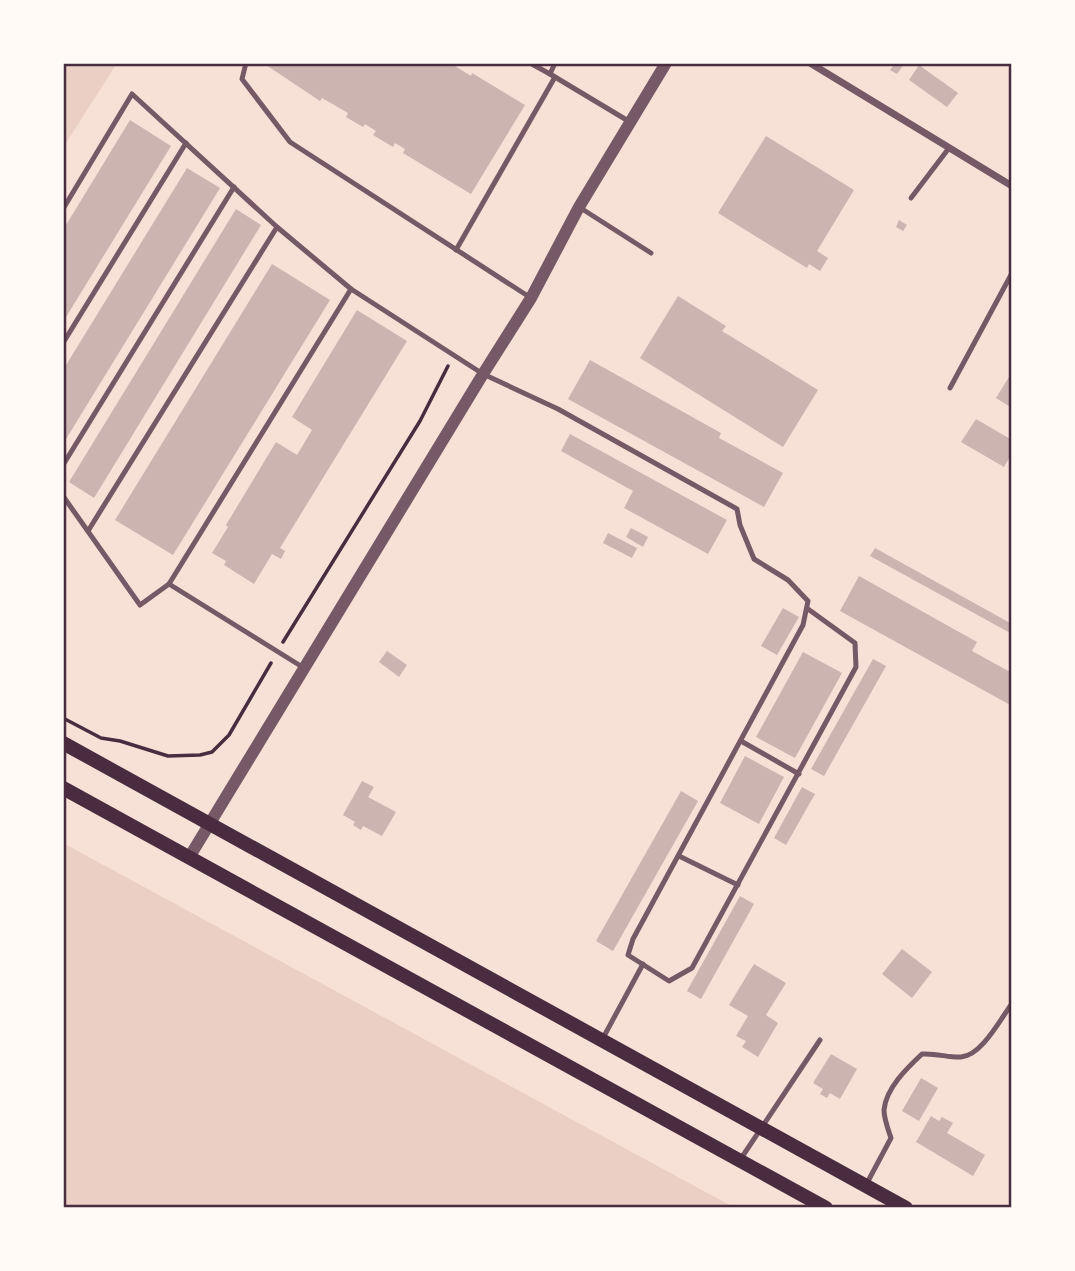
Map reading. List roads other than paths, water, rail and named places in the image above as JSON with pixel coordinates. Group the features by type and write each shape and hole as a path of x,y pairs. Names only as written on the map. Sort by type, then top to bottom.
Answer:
{"main road":[{"path":"63,743 906,1208"},
{"path":"63,788 826,1208"}],"street":[{"path":"190,856 482,374 531,298 579,207 666,63"},
{"path":"810,63 1012,186"}],"lane":[{"path":"246,63 243,79 290,142 531,298"},
{"path":"530,63 630,122"},
{"path":"456,250 552,76 555,63"},
{"path":"63,209 132,94 277,227 351,289 482,374 558,409 737,509 740,525 754,559 788,580 808,601 807,609 803,625 634,939 628,955 669,981 692,968 856,667 855,643 807,609"},
{"path":"63,343 186,143"},
{"path":"911,198 949,148"},
{"path":"63,465 233,187"},
{"path":"579,207 650,253"},
{"path":"88,531 277,227"},
{"path":"950,388 1012,273"},
{"path":"63,496 140,605 169,584 351,289"},
{"path":"169,584 304,668"},
{"path":"741,741 799,774"},
{"path":"679,856 738,885"},
{"path":"602,1040 643,964"},
{"path":"865,1185 891,1138 884,1112 887,1097 905,1070 922,1054 938,1053 962,1058 978,1052 1011,1005"},
{"path":"740,1160 820,1040"}]}
